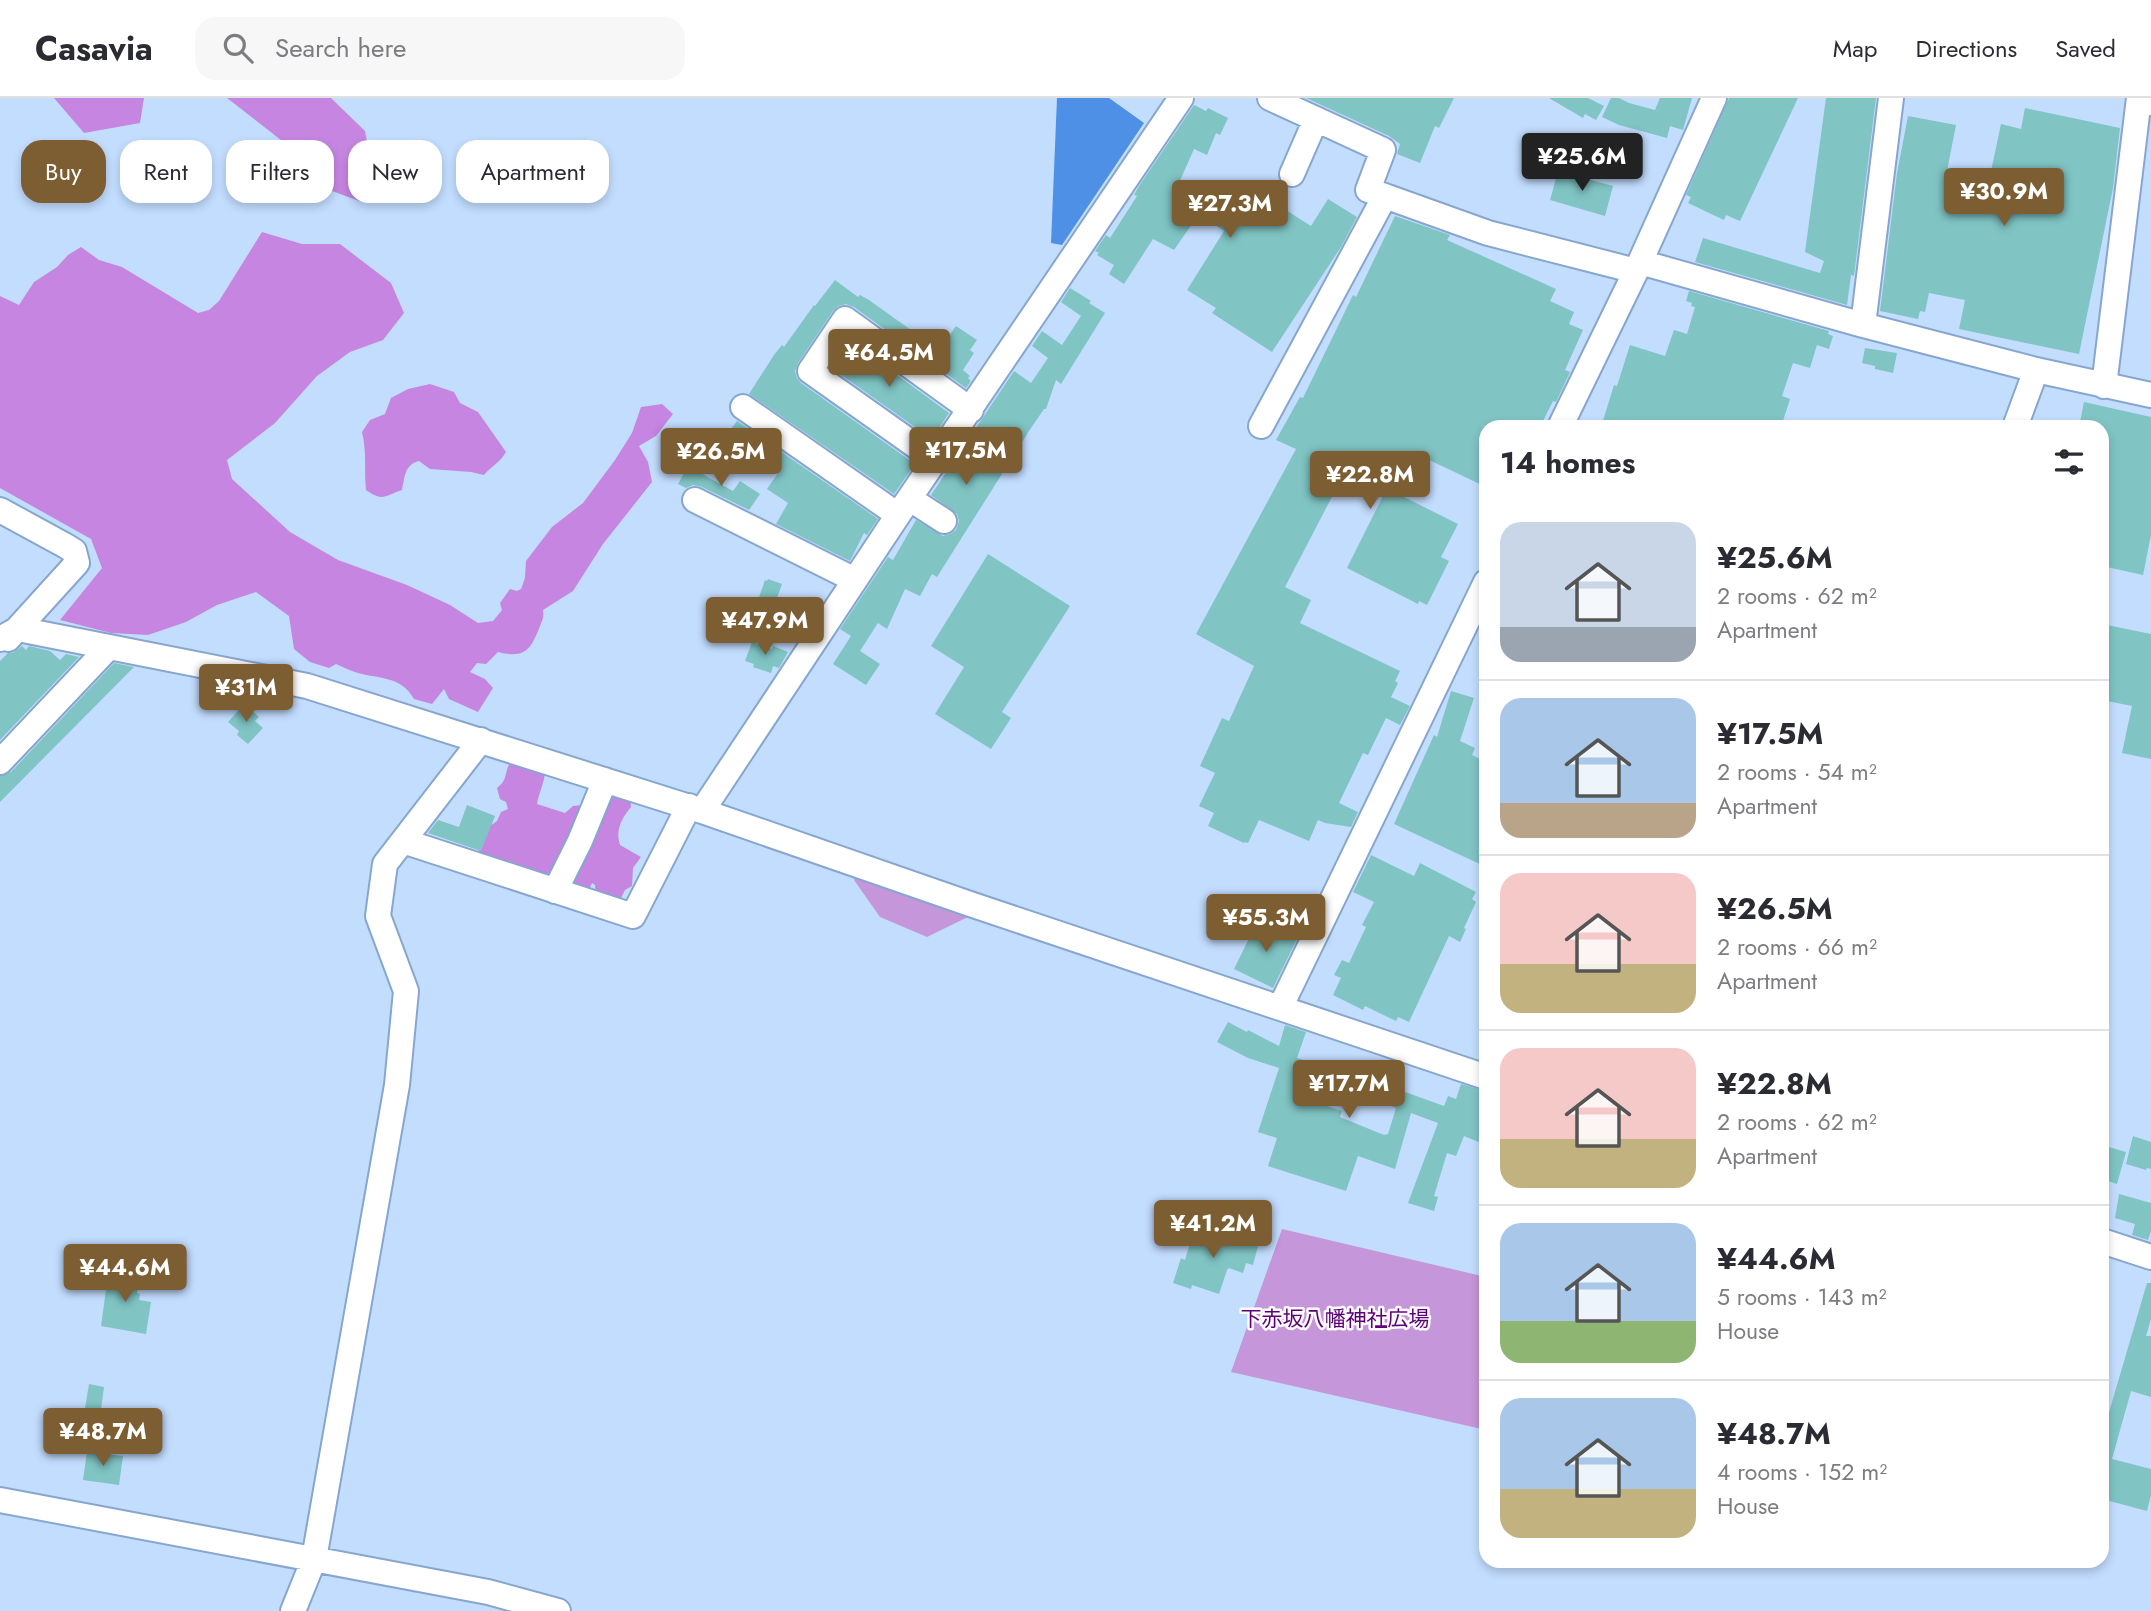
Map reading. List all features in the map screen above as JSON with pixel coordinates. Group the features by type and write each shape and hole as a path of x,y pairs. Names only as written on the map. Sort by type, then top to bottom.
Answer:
{"street":[{"path":"402,841 633,916 695,808 937,461 1181,98"},
{"path":"1270,98 1383,150 1368,190 1488,233 1638,266 2036,370 2151,395"},
{"path":"1563,420 1638,266 1714,98"},
{"path":"1863,325 1891,98"},
{"path":"2104,386 2139,98"},
{"path":"1292,174 1316,119"},
{"path":"1261,426 1385,196"},
{"path":"937,461 810,371 845,319 971,410"},
{"path":"2018,420 2036,370"},
{"path":"743,407 904,507 944,521"},
{"path":"695,500 855,580"},
{"path":"0,510 74,551 77,563 9,634 0,648"},
{"path":"1280,1008 1479,596"},
{"path":"9,634 109,647 307,686 695,808 960,901 1479,1075"},
{"path":"0,762 109,647"},
{"path":"293,1611 314,1559 397,1085 406,991 378,916 385,864 481,740"},
{"path":"555,891 580,841 605,780"},
{"path":"2109,1243 2151,1257"},
{"path":"0,1500 488,1592 558,1611"}],"green space":[{"path":"859,867 974,914 927,937 880,917 854,880"},
{"name":"下赤坂八幡神社広場","path":"1282,1229 1479,1275 1479,1428 1231,1372"}],"shaded area":[{"path":"54,98 144,98 140,123 84,133"},
{"path":"227,98 331,98 365,131 367,140 348,140 348,197 334,192 334,140 281,140"},
{"path":"262,232 302,244 340,244 391,283 404,313 383,340 350,352 317,376 275,423 227,460 232,479 290,532 338,560 407,585 450,605 478,623 493,621 502,610 500,603 510,589 521,589 526,561 552,527 583,503 632,433 641,407 662,404 673,414 656,436 639,446 648,462 652,482 603,544 573,591 543,610 543,620 530,646 521,653 498,652 486,664 477,663 470,672 485,679 493,688 478,712 449,699 444,689 432,704 414,699 396,682 358,673 336,664 329,668 310,662 294,649 289,616 256,592 217,605 186,622 148,635 111,633 60,620 102,568 91,539 0,488 0,296 19,305 34,282 81,247 99,260 122,267 198,313 209,310 219,301"},
{"path":"430,384 454,392 460,403 478,412 506,452 484,475 430,469 419,461 410,465 402,490 384,497 372,494 366,490 362,432 370,420 385,414 391,398 408,389"},
{"path":"510,763 545,770 537,804 565,813 573,806 583,805 582,817 552,872 547,874 535,871 526,873 484,856 478,850 487,828 497,821 501,812 508,809 506,802 500,799 497,788"},
{"path":"610,792 630,794 631,807 620,824 619,840 620,845 641,857 633,868 632,886 625,890 621,898 600,901 592,883 586,896 571,885"}],"water":[{"path":"1057,98 1109,98 1144,123 1062,245 1051,243"}],"building":[{"path":"1306,98 1454,98 1439,128 1435,126 1420,163 1397,154 1400,144 1389,136"},
{"path":"1549,98 1588,98 1604,106 1596,120 1585,114 1583,118"},
{"path":"1611,98 1619,98 1655,110 1660,98 1692,98 1683,130 1670,126 1667,138 1619,125 1602,117"},
{"path":"1729,98 1798,98 1740,221 1726,215 1724,220 1688,203 1691,197 1686,195"},
{"path":"1826,98 1876,98 1854,276 1851,275 1847,305 1695,262 1703,238 1820,273 1824,261 1805,252"},
{"path":"1194,105 1206,111 1208,108 1228,118 1220,135 1216,133 1207,155 1194,149 1179,183 1221,211 1241,181 1311,226 1328,199 1357,217 1341,247 1272,352 1212,313 1216,308 1187,290 1224,231 1199,214 1174,250 1153,239 1124,284 1109,274 1114,265 1095,251 1106,235 1110,238 1137,196 1134,195 1139,186"},
{"path":"2025,108 2120,128 2113,188 2079,354 1959,329 1965,300 1929,293 1925,312 1920,311 1918,319 1880,311 1897,173 1908,116 1956,125 1946,176 1988,185 2001,124 2021,129"},
{"path":"1558,171 1613,186 1605,216 1550,200"},
{"path":"1395,216 1450,235 1447,240 1556,289 1550,301 1574,312 1569,324 1583,330 1565,370 1570,372 1556,402 1553,401 1544,420 1479,420 1479,484 1425,458 1404,497 1458,524 1441,557 1449,561 1427,605 1419,601 1418,604 1347,568 1390,482 1356,463 1352,471 1347,468 1285,587 1311,600 1300,623 1400,671 1391,697 1410,706 1400,725 1386,718 1368,755 1363,753 1339,803 1358,812 1351,827 1318,820 1309,841 1259,820 1248,843 1244,843 1208,826 1214,813 1199,806 1215,773 1200,766 1222,718 1229,721 1254,666 1196,634 1296,449 1276,440 1300,397 1303,398 1353,295 1356,297"},
{"path":"835,280 858,297 860,295 869,300 939,350 956,326 977,340 970,350 974,353 963,370 970,376 968,378 971,381 966,388 854,307 846,304 833,311 798,363 795,371 801,383 915,464 894,494 749,394 774,355 782,345 784,347"},
{"path":"1070,288 1105,313 1061,384 1056,380 1046,409 1029,431 937,577 932,574 920,596 905,589 887,629 878,623 860,651 880,664 866,685 833,664 851,636 840,629 888,557 893,560 916,520 943,536 956,530 959,521 957,514 931,495 1014,371 1031,383 1048,358 1032,346 1042,331 1062,345 1081,316 1061,302"},
{"path":"1689,291 1829,331 1828,334 1833,336 1829,349 1817,345 1810,368 1793,363 1782,396 1790,399 1783,420 1603,420 1630,345 1665,356 1674,330 1687,334 1695,307 1686,301"},
{"path":"849,340 949,413 932,439 830,367"},
{"path":"1865,348 1897,353 1893,373 1862,363"},
{"path":"2084,402 2151,417 2151,535 2143,575 2109,568 2109,420 2080,420"},
{"path":"737,421 878,519 867,535 864,533 850,561 776,524 788,503 767,489 778,473 729,441 732,436 728,433"},
{"path":"688,466 733,491 740,481 760,494 749,510 702,487 693,485 686,488 678,484"},
{"path":"988,554 1070,606 1002,712 1011,718 991,749 935,714 964,667 931,646"},
{"path":"765,580 782,584 772,612 756,606"},
{"path":"2109,625 2151,634 2151,759 2122,753 2132,706 2109,701"},
{"path":"752,642 788,652 779,668 773,666 771,673 745,661"},
{"path":"22,646 26,650 29,646 50,651 60,660 66,654 79,657 0,740 0,661 8,653 13,653"},
{"path":"114,663 134,667 0,802 0,776 11,772"},
{"path":"1451,691 1474,698 1460,741 1475,748 1472,755 1479,758 1479,864 1394,824 1434,735 1437,737"},
{"path":"244,704 259,717 255,721 263,728 248,744 228,722"},
{"path":"467,805 495,816 481,851 428,833 438,820 459,827"},
{"path":"1371,855 1414,876 1420,863 1476,892 1472,899 1476,902 1460,942 1449,936 1409,1022 1398,1017 1396,1021 1365,1006 1363,1010 1333,995 1341,978 1334,975 1342,960 1349,963 1366,927 1362,925 1374,902 1353,892"},
{"path":"1258,920 1297,939 1273,988 1234,969"},
{"path":"1228,1022 1279,1046 1285,1025 1306,1032 1297,1058 1335,1070 1324,1105 1342,1111 1340,1117 1384,1135 1388,1134 1396,1108 1391,1106 1397,1089 1444,1106 1448,1096 1456,1099 1461,1084 1479,1089 1479,1142 1464,1136 1456,1156 1447,1153 1434,1196 1438,1197 1434,1211 1408,1203 1438,1123 1411,1113 1395,1169 1358,1156 1346,1191 1268,1166 1277,1138 1258,1132 1279,1068 1248,1058 1217,1042"},
{"path":"2133,1136 2151,1142 2151,1169 2126,1164"},
{"path":"2109,1147 2126,1152 2117,1184 2109,1181"},
{"path":"2119,1194 2151,1203 2151,1231 2148,1240 2132,1235 2135,1224 2115,1218"},
{"path":"1195,1226 1258,1246 1253,1265 1246,1263 1243,1273 1229,1268 1227,1270 1219,1294 1192,1285 1191,1289 1173,1283 1181,1258 1185,1260"},
{"path":"109,1268 124,1270 123,1276 139,1279 139,1300 151,1302 146,1334 101,1326"},
{"path":"2147,1283 2151,1283 2151,1319 2146,1336 2151,1336 2151,1397 2131,1391 2112,1459 2151,1469 2151,1495 2147,1511 2109,1501 2109,1412"},
{"path":"89,1384 104,1387 100,1417 84,1414"},
{"path":"87,1452 123,1456 119,1485 83,1480"}]}
